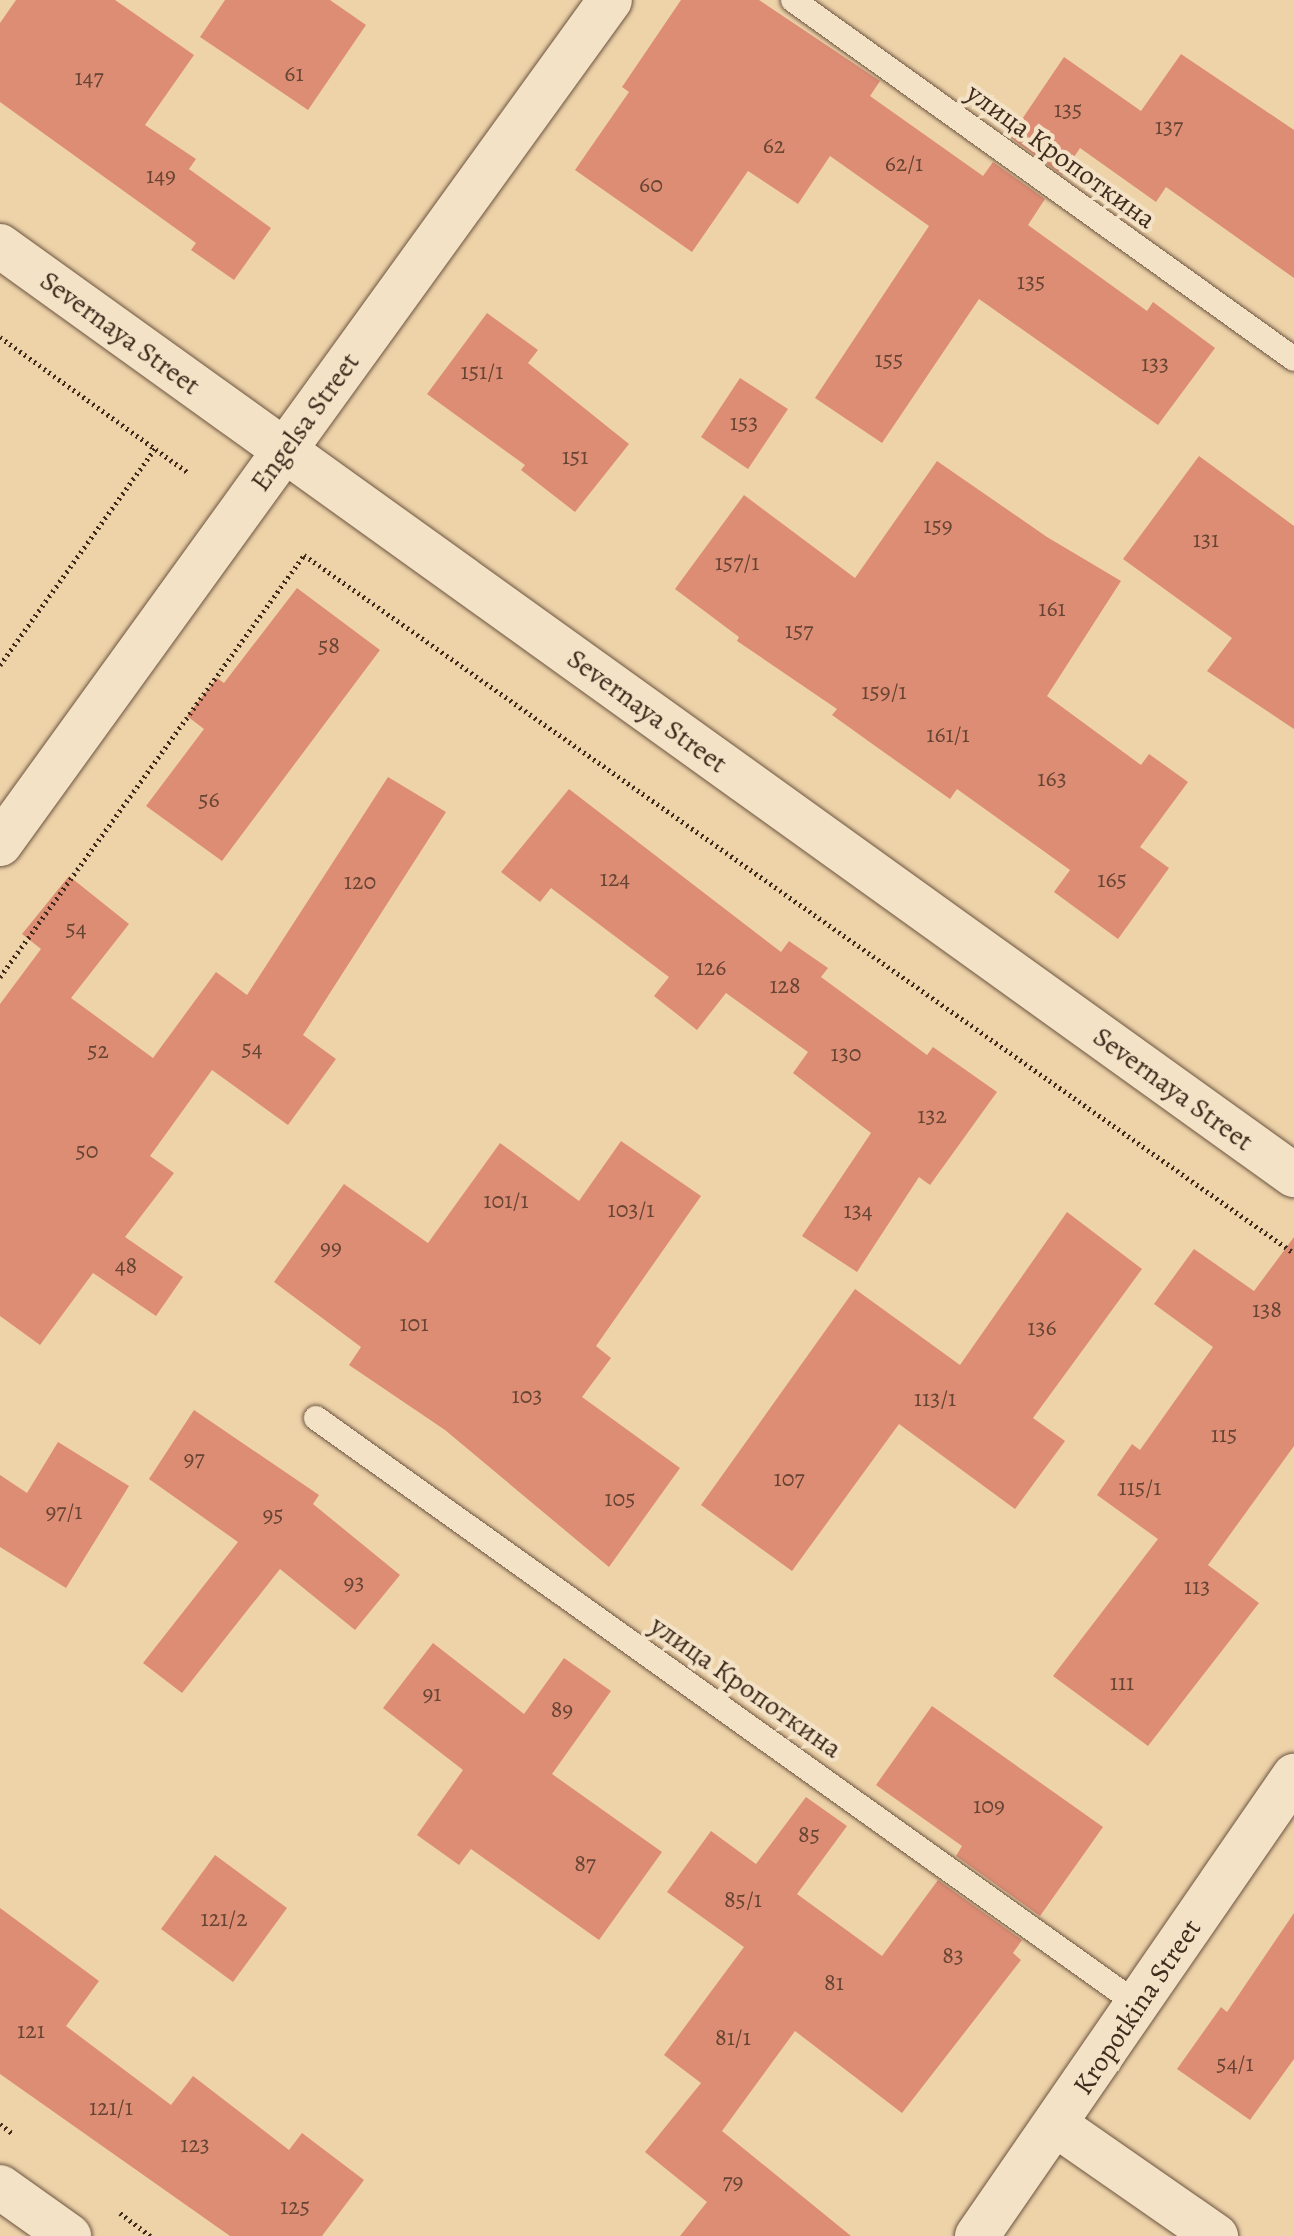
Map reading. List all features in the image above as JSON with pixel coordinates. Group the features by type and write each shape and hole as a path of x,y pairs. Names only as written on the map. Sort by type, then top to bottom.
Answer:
{"street":[{"name":"Engelsa Street","path":"0,844 610,0"},
{"name":"Severnaya Street","path":"0,246 1294,1175"},
{"name":"Kropotkina Street","path":"977,2236 1140,2006 1294,1776"},
{"path":"1056,2125 1216,2236"},
{"path":"0,2187 69,2236"}],"lane":[{"name":"улица Кропоткина","path":"793,0 1294,359"},
{"name":"улица Кропоткина","path":"316,1418 1140,2006"}],"path":[{"path":"0,337 187,472"},
{"path":"0,665 156,447"},
{"path":"0,977 304,555 1294,1253"}],"building":[{"path":"16,0 115,0 194,55 145,125 196,159 189,169 271,228 234,280 191,250 196,243 0,102 0,23"},
{"path":"225,0 330,0 366,25 308,110 200,37"},
{"path":"681,0 759,0 880,81 870,96 983,176 993,162 1045,199 1028,225 1147,311 1153,302 1215,348 1158,425 979,299 882,443 815,398 929,226 830,156 798,204 748,171 692,252 575,170 629,92 622,87"},
{"path":"1181,54 1294,130 1294,278 1166,187 1156,202 1080,148 1062,175 1010,137 1064,57 1141,111"},
{"path":"487,313 538,350 528,363 629,444 575,512 521,470 525,465 427,394"},
{"path":"740,378 788,409 748,469 701,437"},
{"path":"1199,456 1294,526 1294,729 1207,671 1232,638 1123,559"},
{"path":"937,461 1047,537 1121,581 1047,696 1141,765 1149,754 1188,782 1140,847 1169,868 1118,939 1054,892 1070,870 957,789 950,799 878,748 832,715 837,709 737,641 739,637 675,589 744,495 855,578"},
{"path":"297,588 380,650 222,861 146,806 204,729 187,716 217,678 224,683"},
{"path":"388,777 446,812 303,1035 336,1059 288,1125 212,1070 150,1156 174,1173 125,1237 183,1277 156,1316 93,1273 40,1345 0,1316 0,1004 41,949 22,934 69,876 129,924 71,998 153,1058 216,972 247,995"},
{"path":"569,789 781,952 789,941 828,968 821,977 927,1055 933,1047 997,1092 930,1185 919,1177 857,1272 802,1236 871,1133 793,1073 808,1052 726,993 697,1030 654,996 669,977 551,888 540,902 501,872"},
{"path":"621,1141 701,1196 596,1346 611,1358 582,1397 680,1468 609,1567 445,1430 349,1365 361,1347 274,1282 344,1184 428,1243 500,1143 579,1201"},
{"path":"1067,1212 1142,1269 1033,1418 1065,1441 1015,1509 899,1424 792,1571 701,1505 855,1289 960,1365"},
{"path":"1294,1237 1294,1446 1208,1565 1259,1603 1148,1746 1053,1676 1158,1539 1097,1495 1132,1444 1140,1450 1213,1347 1154,1304 1194,1249 1254,1291"},
{"path":"194,1410 319,1495 313,1504 400,1575 355,1630 280,1569 182,1693 143,1663 238,1542 149,1479"},
{"path":"58,1442 129,1486 66,1588 0,1547 0,1475 27,1493"},
{"path":"433,1643 524,1714 564,1658 611,1691 552,1774 662,1852 599,1940 471,1849 459,1865 417,1835 463,1770 383,1708"},
{"path":"932,1706 1103,1827 1040,1916 956,1856 962,1846 876,1785"},
{"path":"806,1797 847,1826 797,1894 882,1956 938,1880 1022,1940 1013,1953 1021,1960 902,2113 795,2031 722,2131 851,2236 680,2236 707,2202 645,2152 701,2083 664,2055 744,1947 667,1892 711,1831 756,1864"},
{"path":"215,1855 287,1908 233,1982 161,1929"},
{"path":"0,1908 99,1981 66,2026 171,2105 193,2076 289,2150 302,2133 364,2180 322,2236 230,2236 0,2074"},
{"path":"1294,1913 1294,2059 1250,2120 1177,2069 1221,2007 1227,2012"}]}
